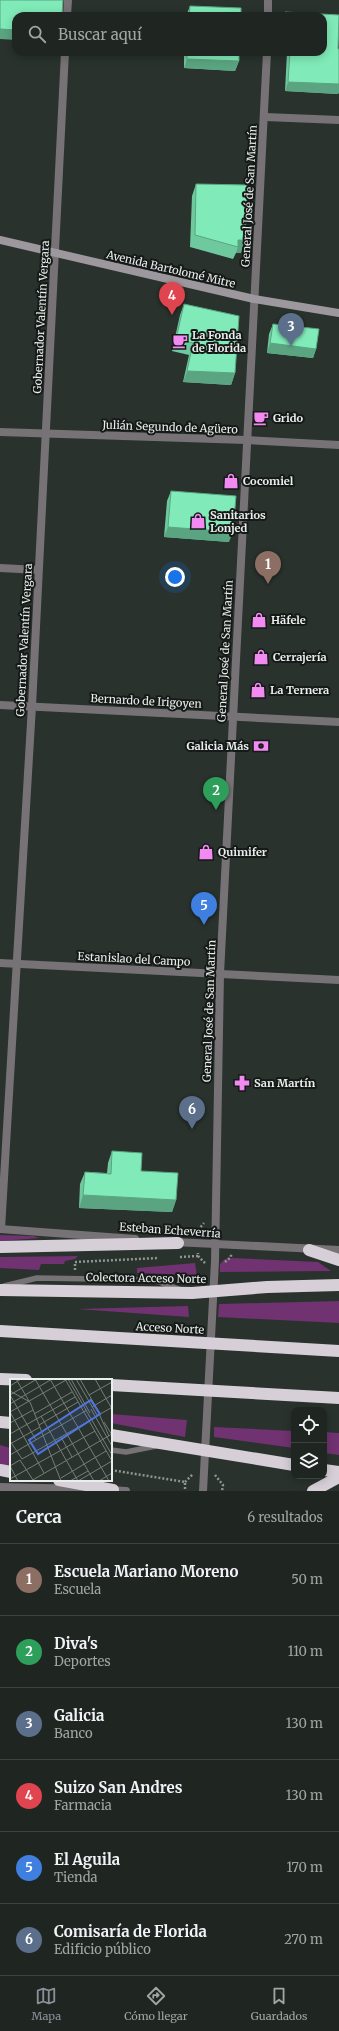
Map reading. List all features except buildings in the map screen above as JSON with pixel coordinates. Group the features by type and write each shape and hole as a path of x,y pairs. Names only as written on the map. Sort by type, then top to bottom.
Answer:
{"highway":[{"path":"0,1247 178,1243"},
{"path":"309,1250 339,1260"},
{"name":"Colectora Acceso Norte","path":"0,1290 192,1293 267,1287 339,1285"},
{"name":"Acceso Norte","path":"0,1330 339,1351"},
{"path":"0,1378 13,1379"},
{"path":"112,1385 339,1398"},
{"path":"112,1435 291,1465"},
{"path":"0,1470 10,1472"},
{"path":"327,1470 339,1472"},
{"path":"316,1489 339,1477"},
{"path":"64,1481 113,1490"}],"main road":[{"name":"Avenida Bartolomé Mitre","path":"0,240 254,299 339,313"}],"street":[{"path":"67,12 68,0"},
{"path":"268,0 268,12"},
{"name":"Gobernador Valentín Vergara","path":"0,1229 32,706 66,56"},
{"name":"General José de San Martín","path":"203,1491 215,1261 214,1245 220,974 246,440 265,117 267,56"},
{"path":"265,117 339,120"},
{"name":"Julián Segundo de Agüero","path":"0,432 246,440 339,445"},
{"path":"0,568 38,570"},
{"name":"Bernardo de Irigoyen","path":"0,705 339,722"},
{"name":"Estanislao del Campo","path":"0,963 339,980"},
{"name":"Esteban Echeverría","path":"0,1229 178,1243 309,1250 339,1250"},
{"path":"0,1487 126,1491"}],"lane":[{"path":"0,1287 37,1278 153,1280 192,1293"},
{"path":"0,1423 10,1428"},
{"path":"112,1450 126,1452 166,1444"}],"path":[{"path":"198,1256 205,1264"},
{"path":"112,1470 186,1482"},
{"path":"185,1491 186,1482 194,1471"},
{"path":"215,1472 215,1476 223,1484 222,1491"}],"shaded area":[{"path":"0,1235 33,1236 40,1238 0,1241"},
{"path":"78,1256 75,1259 65,1261 64,1264 41,1264 39,1270 0,1268 0,1257"},
{"path":"233,1258 318,1262 331,1271 220,1272 220,1264 225,1259"},
{"path":"195,1263 197,1275 137,1273 137,1268"},
{"path":"339,1301 339,1323 218,1317 219,1304"},
{"path":"188,1306 189,1317 77,1309"},
{"path":"112,1414 187,1420 185,1437 112,1423"},
{"path":"214,1427 291,1431 291,1448 214,1437"},
{"path":"327,1432 339,1433 339,1455 327,1453"},
{"path":"0,1445 10,1448 10,1466 0,1465"}],"place":[{"name":"Suizo San Andres","path":"172,315"},
{"name":"La Fonda de Florida","path":"180,341"},
{"name":"Galicia","path":"291,346"},
{"name":"Grido","path":"261,418"},
{"name":"Cocomiel","path":"231,481"},
{"name":"Sanitarios Lonjed","path":"198,521"},
{"name":"Escuela Mariano Moreno","path":"268,584"},
{"name":"Häfele","path":"259,620"},
{"name":"Cerrajería","path":"261,657"},
{"name":"La Ternera","path":"258,690"},
{"name":"Galicia Más","path":"261,746"},
{"name":"Diva's","path":"216,810"},
{"name":"Quimifer","path":"206,852"},
{"name":"El Aguila","path":"204,925"},
{"name":"San Martín","path":"242,1083"},
{"name":"Comisaría de Florida","path":"192,1129"}]}
